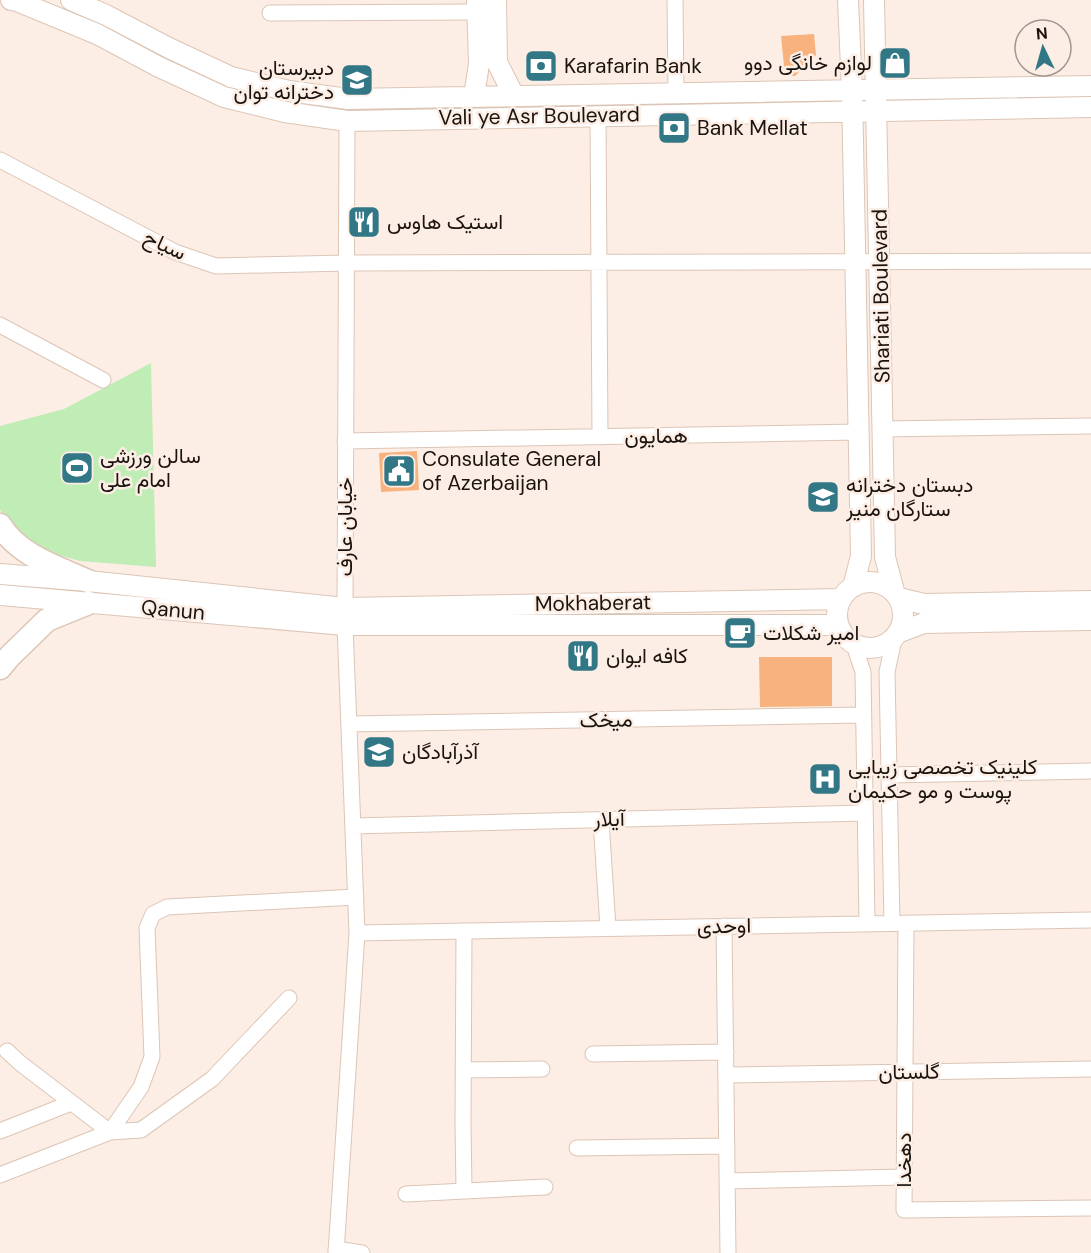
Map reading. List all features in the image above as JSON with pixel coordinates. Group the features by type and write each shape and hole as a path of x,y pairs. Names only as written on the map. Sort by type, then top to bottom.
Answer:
{"highway":[{"path":"0,525 6,534 30,555 88,592 47,620 0,668"}],"main road":[{"name":"Vali ye Asr Boulevard","path":"11,0 60,9 97,34 159,67 224,97 285,112 347,121 1091,107"},
{"name":"Vali ye Asr Boulevard","path":"71,0 231,77 289,92 348,99 1091,86"},
{"path":"496,0 498,62 514,96"},
{"name":"Shariati Boulevard","path":"847,593 861,556 852,90 848,0"},
{"name":"Shariati Boulevard","path":"874,0 885,557 896,595"},
{"path":"474,96 479,64 478,6"},
{"path":"639,93 640,115"},
{"name":"Qanun","path":"0,574 88,592 345,616"},
{"path":"897,635 903,624 903,606 886,586 870,582 861,583 847,593 837,607 841,633 854,645 871,649 887,644 897,635 924,623 1091,620"},
{"name":"Qanun","path":"0,595 88,592"},
{"name":"Mokhaberat","path":"345,616 847,593"},
{"path":"896,595 924,604 1091,601"},
{"name":"Mokhaberat","path":"345,616 838,625"}],"street":[{"path":"675,0 676,93"},
{"path":"270,13 478,6"},
{"path":"598,116 600,437"},
{"name":"خیابان عارف","path":"336,1251 357,933 345,616 347,121"},
{"name":"سیاح","path":"0,160 176,252 216,266 346,263 1091,261"},
{"path":"0,325 103,380"},
{"path":"883,429 1091,426"},
{"name":"همایون","path":"345,441 858,432"},
{"path":"897,635 888,672 889,775 899,923"},
{"path":"854,645 863,672 867,923"},
{"name":"میخک","path":"349,724 864,715"},
{"path":"889,775 1091,771"},
{"name":"آیلار","path":"353,826 865,813"},
{"path":"601,820 608,928"},
{"path":"110,1132 141,1087 152,1057 147,928 153,914 168,907 356,897"},
{"name":"اوحدی","path":"357,933 1091,920"},
{"name":"دهخدا","path":"899,923 905,1072 904,1210 1091,1208"},
{"path":"724,926 728,1253"},
{"path":"464,931 464,1190"},
{"path":"0,1175 110,1132 141,1130 212,1079 289,998"},
{"path":"7,1051 110,1132"},
{"path":"593,1054 726,1052"},
{"path":"464,1070 542,1069"},
{"name":"گلستان","path":"727,1075 1091,1069"},
{"path":"0,1131 71,1102"},
{"path":"577,1148 727,1146"},
{"path":"727,1180 903,1177"},
{"path":"406,1194 545,1187"},
{"path":"336,1251 362,1253"}],"green space":[{"name":"سالن ورزشی امام علی","path":"151,363 156,567 80,561 44,551 15,531 0,510 0,426 64,409"}],"building":[{"path":"814,34 816,55 795,76 785,76 781,36"},
{"name":"Consulate General of Azerbaijan","path":"417,451 419,490 381,492 379,453"},
{"path":"759,657 832,657 832,706 760,707"}],"place":[{"name":"لوازم خانگی دوو","path":"895,63"},
{"name":"Karafarin Bank","path":"541,66"},
{"name":"دبیرستان دخترانه توان","path":"357,80"},
{"name":"Bank Mellat","path":"674,128"},
{"name":"استیک هاوس","path":"364,222"},
{"name":"سالن ورزشی امام علی","path":"77,468"},
{"name":"Consulate General of Azerbaijan","path":"399,471"},
{"name":"دبستان دخترانه ستارگان منیر","path":"823,497"},
{"name":"امیر شکلات","path":"740,633"},
{"name":"کافه ایوان","path":"583,656"},
{"name":"آذرآبادگان","path":"379,752"},
{"name":"کلینیک تخصصی زیبایی پوست و مو حکیمان","path":"825,779"}]}
